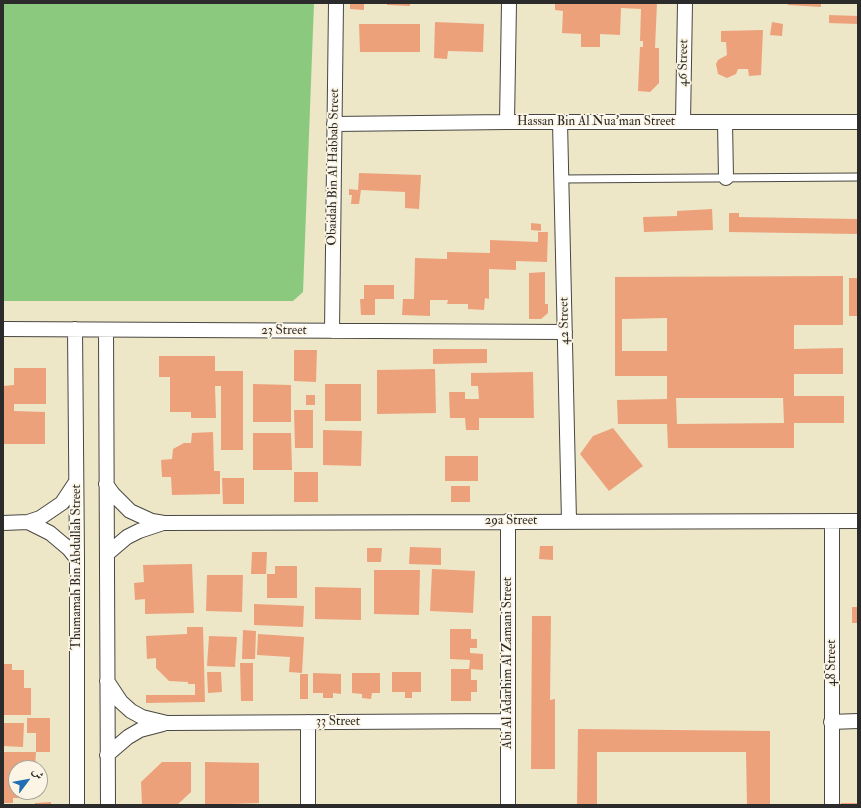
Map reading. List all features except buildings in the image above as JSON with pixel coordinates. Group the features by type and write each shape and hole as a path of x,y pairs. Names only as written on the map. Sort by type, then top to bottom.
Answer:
{"street":[{"name":"Obaidah Bin Al Habbab Street","path":"332,331 336,3"},
{"path":"507,122 510,3"},
{"name":"46 Street","path":"683,122 685,3"},
{"name":"Hassan Bin Al Nua'man Street","path":"334,124 507,122 858,122"},
{"name":"42 Street","path":"560,122 568,520"},
{"path":"724,122 726,178"},
{"name":"23 Street","path":"3,329 565,332"},
{"name":"Thumamah Bin Abdullah Street","path":"74,330 77,559 77,805"},
{"path":"106,330 108,805"},
{"path":"3,523 28,522 40,518 62,503 76,482"},
{"name":"29a Street","path":"106,484 113,494 130,511 152,521 164,523 568,520 858,521"},
{"name":"Abi Al Adarhim Al Zamani Street","path":"508,521 508,805"},
{"name":"48 Street","path":"832,521 832,805"},
{"path":"28,522 50,533 69,549 77,559"},
{"name":"29a Street","path":"107,554 127,537 151,526 164,523"},
{"name":"33 Street","path":"107,680 121,702 131,710 142,717 167,723 508,721"},
{"path":"832,722 858,721"},
{"path":"308,722 308,805"},
{"name":"33 Street","path":"107,755 123,741 140,730 167,723"}],"lane":[{"path":"562,179 858,177"}],"green space":[{"path":"3,3 314,3 303,292 293,301 3,301"}]}
